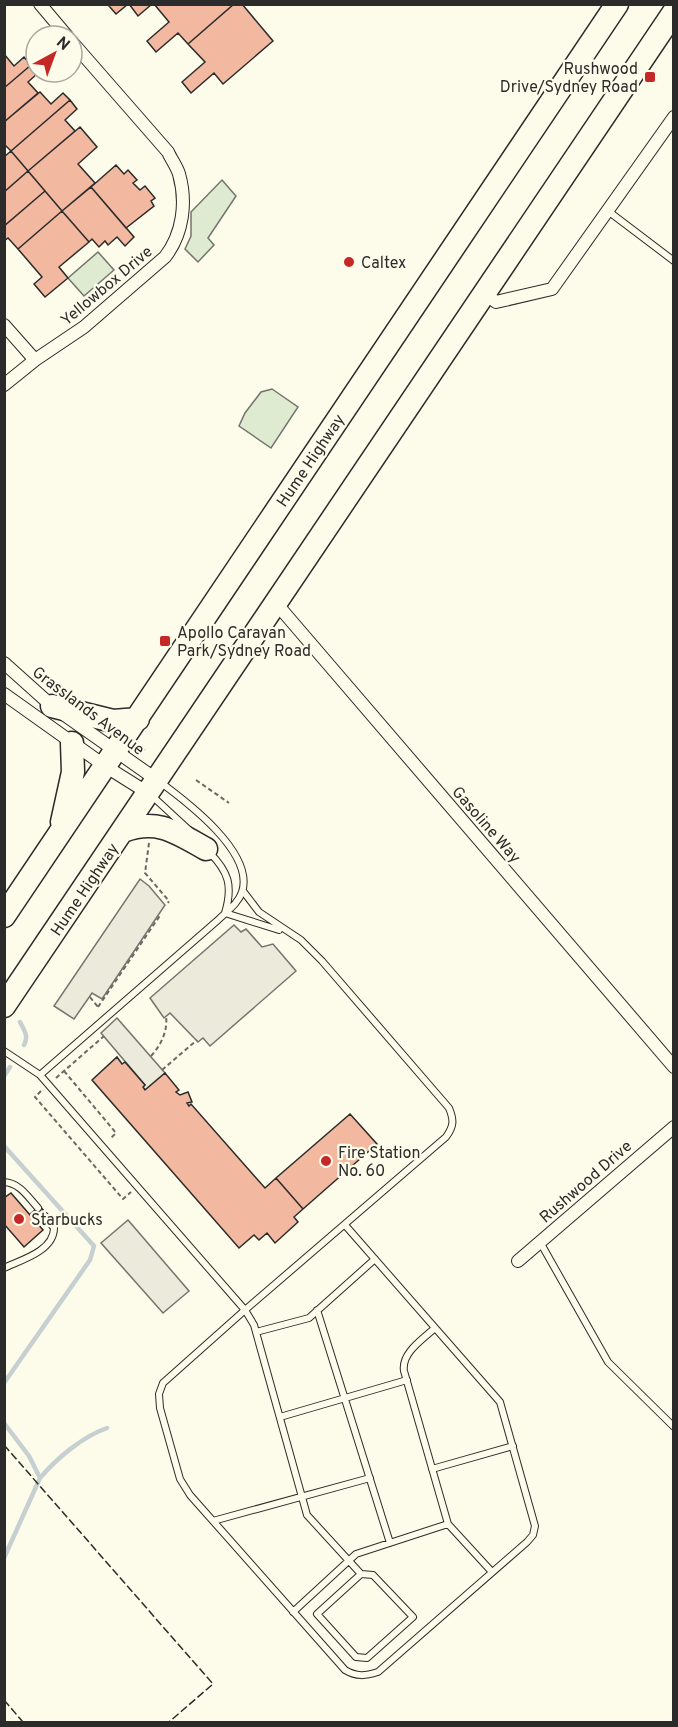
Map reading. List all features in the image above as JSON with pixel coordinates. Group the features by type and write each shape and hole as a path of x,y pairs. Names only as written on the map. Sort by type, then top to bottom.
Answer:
{"highway":[{"name":"Hume Highway","path":"4,916 617,4"},
{"name":"Hume Highway","path":"4,1006 674,12"},
{"path":"52,706 113,721 138,718"},
{"path":"60,833 73,772 72,743"},
{"path":"123,831 138,825 154,825 185,837 206,849"}],"street":[{"path":"40,4 57,24"},
{"name":"Yellowbox Drive","path":"4,385 35,360 84,327 165,257 174,246 180,230 183,199 178,172 168,153 84,56"},
{"path":"484,293 496,302 552,289 674,117"},
{"path":"4,325 35,360"},
{"name":"Gasoline Way","path":"275,602 674,1067"},
{"name":"Grasslands Avenue","path":"4,663 110,759 152,786"},
{"name":"Grasslands Avenue","path":"4,694 72,743 110,759"},
{"name":"Rushwood Drive","path":"518,1261 674,1127"}],"lane":[{"path":"608,210 674,261"},
{"path":"152,786 220,863 228,880 229,900 225,914"},
{"path":"40,1076 235,905 243,891 243,874 240,864 227,845 199,813 152,786"},
{"path":"243,891 259,912 301,940 322,961 449,1108 454,1119 452,1129 446,1137 163,1383 159,1394 159,1408 180,1479 190,1495 345,1670 353,1675 364,1676 378,1672 527,1542 533,1535 535,1526 500,1402 345,1225"},
{"path":"225,914 291,934"},
{"path":"4,1051 40,1076 245,1310 255,1332 307,1515 361,1574 373,1575 413,1617 367,1658 362,1659 356,1657 317,1614 361,1574"},
{"path":"4,1182 15,1184 38,1208"},
{"path":"4,1268 31,1256 51,1240 54,1228 45,1216"},
{"path":"540,1242 609,1362 674,1427"},
{"path":"255,1332 309,1318 375,1259"},
{"path":"318,1310 390,1543"},
{"path":"435,1328 407,1354 402,1363 448,1524 492,1572"},
{"path":"280,1417 406,1380"},
{"path":"432,1469 513,1446"},
{"path":"213,1521 370,1478"},
{"path":"293,1612 356,1554 448,1524"}],"path":[{"path":"196,780 229,803"},
{"path":"151,836 145,873 169,901 168,903"},
{"path":"98,1006 160,914"},
{"path":"90,997 102,1011"},
{"path":"151,1056 163,1038 166,1016"},
{"path":"54,1080 104,1036"},
{"path":"162,1070 196,1040"},
{"path":"64,1071 117,1133 108,1140 114,1146"},
{"path":"42,1090 34,1097 98,1171 123,1199 131,1192"}],"green space":[{"path":"222,180 236,196 208,238 214,245 198,262 185,249 191,236 191,212"},
{"path":"98,252 114,270 84,296 68,278"},
{"path":"272,389 298,407 271,448 239,426 245,413 261,392"}],"shaded area":[{"path":"140,879 165,905 102,999 92,993 74,1019 54,1006"},
{"path":"234,925 241,932 246,929 262,947 273,944 296,971 210,1046 203,1038 198,1042 170,1013 164,1018 150,998"},
{"path":"117,1018 165,1073 145,1090 143,1087 145,1085 101,1033"},
{"path":"128,1220 189,1291 163,1313 101,1243"}],"building":[{"path":"128,4 116,14 109,6"},
{"path":"129,4 152,4 138,16"},
{"path":"154,4 234,4 188,44 178,33 156,52 147,41 169,22"},
{"path":"234,4 242,4 273,41 223,84 214,73 191,93 182,82 205,62 188,44"},
{"path":"4,54 14,66 24,57 24,71 4,88"},
{"path":"24,71 24,84 30,84 38,93 4,122 4,88"},
{"path":"40,92 51,104 63,93 70,100 11,151 4,144 4,122"},
{"path":"70,100 77,109 65,120 75,131 28,171 11,151"},
{"path":"80,127 97,147 78,164 95,183 62,211 28,171"},
{"path":"11,151 28,171 4,192 4,157"},
{"path":"116,165 124,174 128,170 137,180 133,183 140,190 145,186 155,198 151,201 154,206 126,228 91,187"},
{"path":"28,171 45,191 4,226 4,192"},
{"path":"91,187 134,237 125,246 117,237 108,245 105,241 99,247 92,239 89,242 62,211"},
{"path":"45,191 62,211 18,249 8,238 4,241 4,226"},
{"path":"62,211 89,242 59,267 68,278 45,297 34,284 42,277 18,249"},
{"path":"117,1057 122,1064 125,1062 145,1085 143,1087 145,1090 165,1073 179,1090 176,1092 180,1095 188,1092 192,1102 187,1103 189,1106 191,1104 265,1188 276,1178 303,1209 294,1217 298,1222 275,1243 267,1233 259,1240 254,1235 239,1248 92,1080"},
{"name":"Fire Station No. 60","path":"350,1114 377,1144 303,1209 276,1178"},
{"name":"Starbucks","path":"11,1193 43,1230 24,1247 4,1224 4,1198"},
{"path":"40,1206 47,1215 37,1223 30,1214"}],"waterway":[{"path":"20,1022 26,1036 24,1045"},
{"path":"4,1076 10,1067"},
{"path":"4,1146 94,1246 90,1260 4,1383"},
{"path":"4,1423 29,1456 40,1478 4,1558"},
{"path":"40,1478 70,1449 107,1428"}],"fence":[{"path":"4,1445 213,1684 169,1722"},
{"path":"4,1700 23,1722"}],"place":[{"name":"Rushwood Drive/Sydney Road","path":"650,77"},
{"name":"Caltex","path":"349,262"},
{"name":"Apollo Caravan Park/Sydney Road","path":"165,641"},
{"name":"Fire Station No. 60","path":"326,1161"},
{"name":"Starbucks","path":"19,1219"}]}
